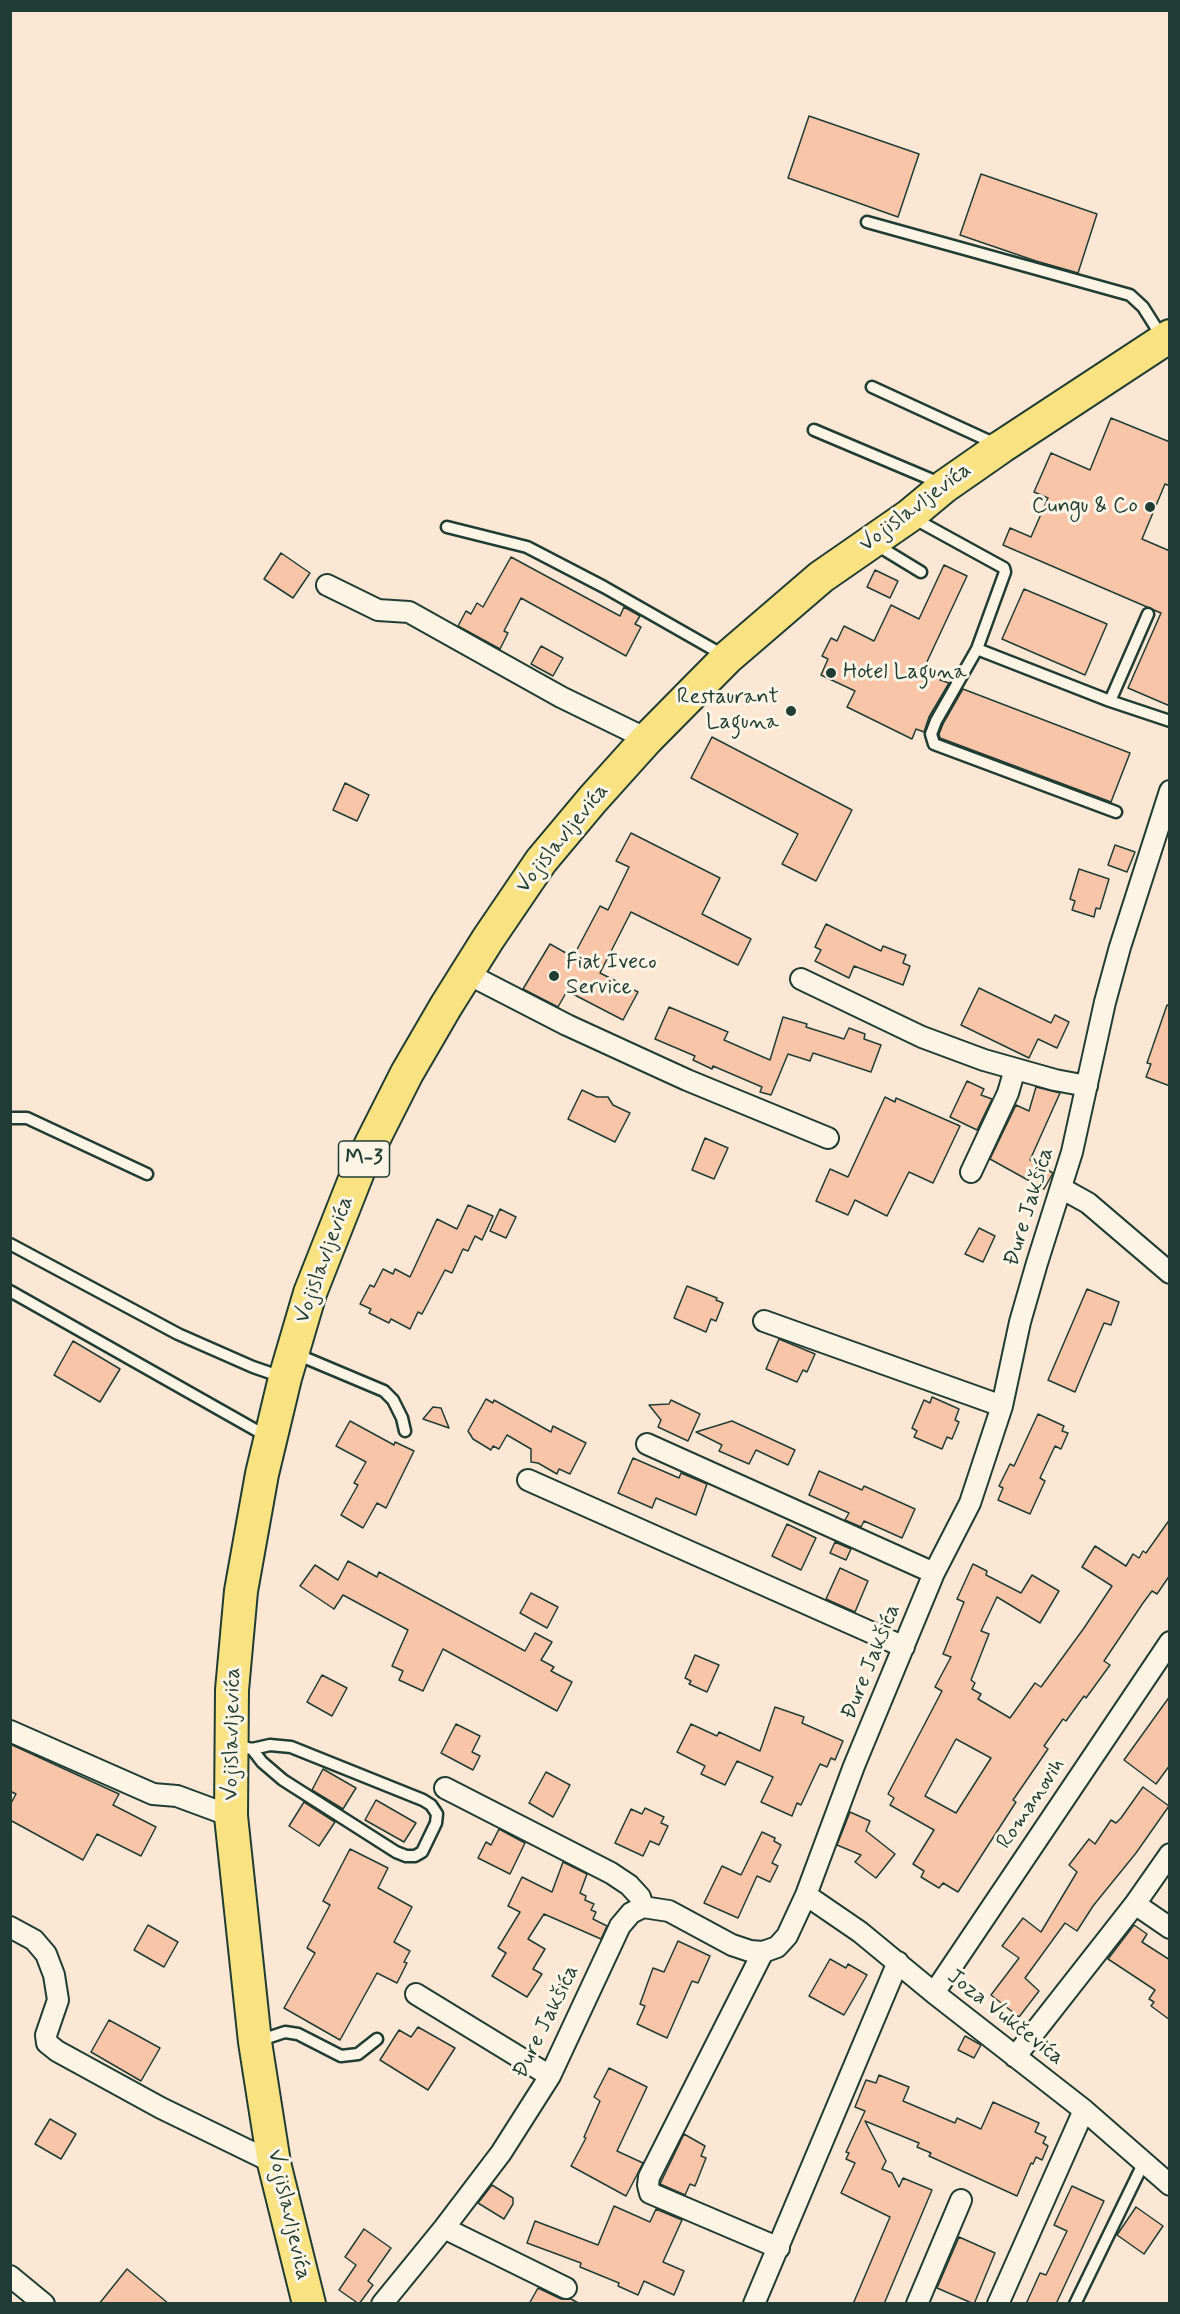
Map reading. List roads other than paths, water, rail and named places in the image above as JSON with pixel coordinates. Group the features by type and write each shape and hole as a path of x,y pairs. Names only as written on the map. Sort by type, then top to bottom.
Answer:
{"main road":[{"name":"Vojislavljevića","path":"309,2304 274,2163 255,2042 231,1816 241,1747 232,1690 242,1591 270,1438 310,1293 361,1164 407,1073 466,973 541,861 647,739 728,657 821,578 909,516 945,486 1057,408 1167,338"}],"street":[{"path":"327,585 378,610 409,612 561,697 647,739"},
{"name":"Đure Jakšića","path":"763,1952 777,1947 787,1936 806,1895 854,1766 934,1574 970,1503 1002,1406 1020,1322 1072,1152 1105,1002 1120,946 1170,791"},
{"path":"466,973 567,1025 677,1076 828,1138"},
{"path":"801,979 922,1037 984,1060 1087,1086"},
{"path":"971,1172 1008,1093 1016,1069"},
{"path":"1061,1188 1088,1203 1170,1273"},
{"path":"764,1321 1002,1406"},
{"path":"647,1444 934,1574"},
{"path":"528,1480 904,1647"},
{"name":"Romanovih","path":"934,1993 1170,1642"},
{"path":"10,1731 153,1794 177,1796 231,1816"},
{"path":"445,1788 611,1873 640,1897 643,1906 669,1911 732,1945 750,1951 763,1952 649,2177 648,2185 650,2193 779,2248"},
{"path":"1015,2056 1135,1904 1170,1854"},
{"name":"Joza Vukčevića","path":"806,1895 842,1918 1084,2110 1170,2185"},
{"path":"1135,1904 1170,1928"},
{"name":"Đure Jakšića","path":"382,2304 501,2153 550,2076 620,1926 631,1913 643,1906"},
{"path":"10,1927 34,1940 46,1954 54,1975 58,2000 46,2035 47,2043 57,2051 161,2108 274,2163"},
{"path":"754,2304 898,1962"},
{"path":"416,1994 550,2076"},
{"path":"998,2304 1084,2110"},
{"path":"917,2304 961,2200"},
{"path":"444,2228 566,2288"},
{"path":"10,2276 44,2304"}],"lane":[{"path":"867,222 1131,295 1167,338"},
{"path":"873,387 1001,447"},
{"path":"814,430 945,486"},
{"path":"909,516 1004,568 977,649 936,721 931,734 934,744 1116,812"},
{"path":"447,527 527,547 604,587 728,657"},
{"path":"872,542 921,572"},
{"path":"1110,701 1148,614"},
{"path":"977,649 1110,701 1170,721"},
{"path":"10,1118 27,1118 147,1174"},
{"path":"10,1244 178,1334 253,1367 289,1365 384,1391 393,1400 402,1418 405,1431"},
{"path":"10,1291 270,1438"},
{"path":"270,1745 291,1747 423,1800 431,1805 437,1814 436,1823 422,1852 415,1856 406,1856 396,1852 283,1780 241,1747 270,1745"},
{"path":"255,2042 285,2032 298,2034 341,2056 358,2054 377,2039"},
{"path":"1075,2304 1144,2162"}],"place":[{"name":"Cungu & Co","path":"1150,507"},
{"name":"Hotel Laguna","path":"831,673"},
{"name":"Restaurant Laguna","path":"791,711"},
{"name":"Fiat Iveco Service","path":"554,976"}]}
